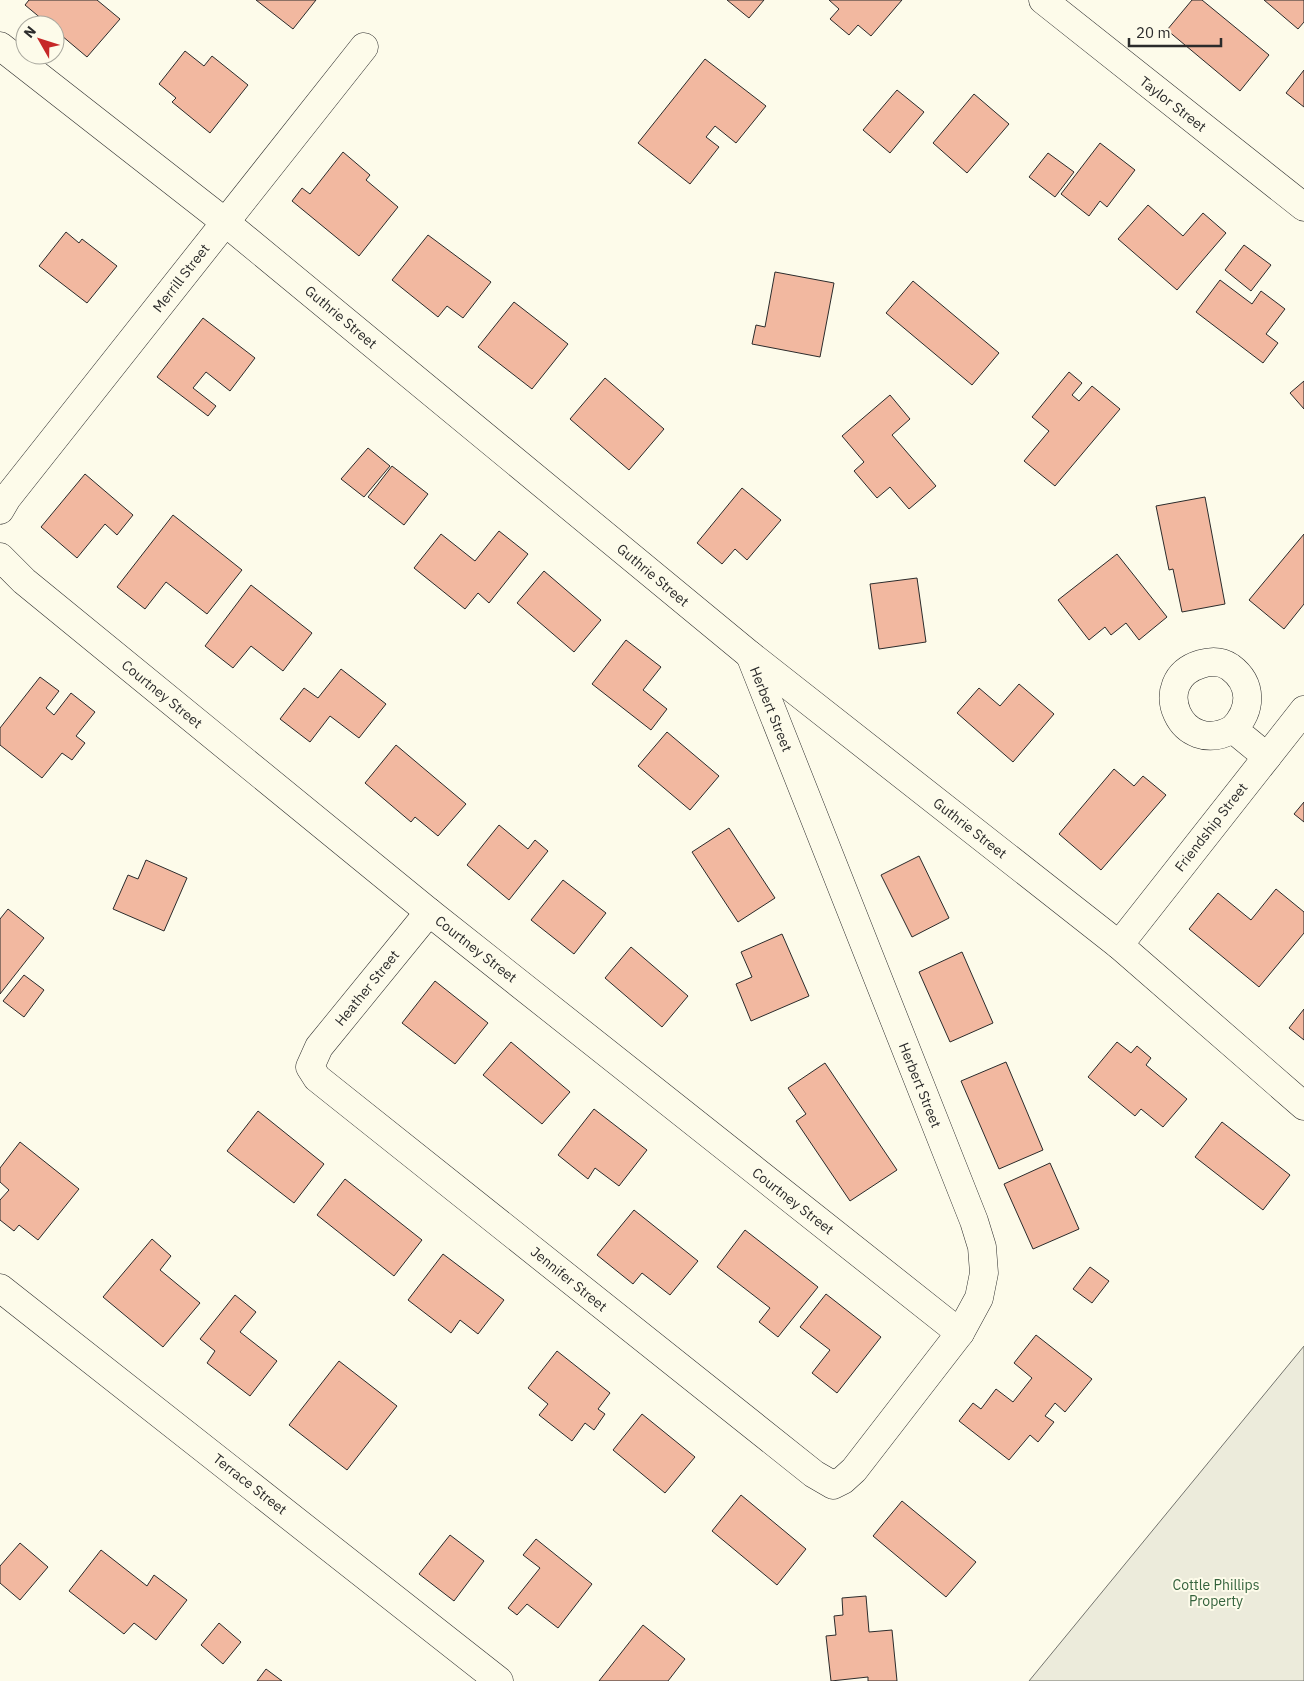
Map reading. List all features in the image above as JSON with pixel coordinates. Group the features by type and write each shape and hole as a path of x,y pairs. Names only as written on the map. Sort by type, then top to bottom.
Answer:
{"street":[{"name":"Taylor Street","path":"1043,0 1304,207"},
{"name":"Guthrie Street","path":"0,46 225,222 750,655 1119,945 1304,1106"},
{"name":"Merrill Street","path":"0,510 7,498 364,46"},
{"name":"Courtney Street","path":"0,557 24,581 429,912 960,1333"},
{"name":"Herbert Street","path":"750,655 974,1221 982,1247 984,1273 979,1298 960,1333 854,1470 843,1480 833,1485"},
{"name":"Friendship Street","path":"1119,945 1304,710"},
{"path":"1234,729 1267,757"},
{"name":"Heather Street","path":"310,1066 319,1047 429,912"},
{"name":"Jennifer Street","path":"310,1066 317,1078 814,1474 833,1485"},
{"name":"Terrace Street","path":"0,1288 499,1681"}],"green space":[{"name":"Cottle Phillips Property","path":"1304,1346 1304,1681 1029,1681"}],"building":[{"path":"29,0 97,0 120,19 87,57 65,38 65,15 37,15 25,5"},
{"path":"256,0 316,0 293,29"},
{"path":"727,0 764,0 749,18"},
{"path":"829,0 902,0 871,36 858,25 849,35 830,19 839,9"},
{"path":"1192,0 1202,0 1269,55 1240,91 1167,30"},
{"path":"1264,0 1304,0 1304,22 1298,29"},
{"path":"185,51 204,66 212,56 248,85 210,133 172,102 176,98 159,84"},
{"path":"705,59 766,106 736,143 715,126 706,137 719,147 690,184 638,143"},
{"path":"1304,70 1304,107 1286,93"},
{"path":"897,90 924,112 890,153 863,130"},
{"path":"974,94 1009,124 967,173 933,143"},
{"path":"1100,143 1135,170 1107,207 1100,201 1089,216 1061,194"},
{"path":"343,152 370,175 366,180 398,207 359,256 292,201 302,188 310,194"},
{"path":"1048,153 1074,172 1055,197 1029,177"},
{"path":"1148,205 1183,236 1203,213 1226,233 1177,290 1118,239"},
{"path":"66,232 79,243 82,239 117,266 87,303 39,266"},
{"path":"428,235 491,282 463,318 447,306 438,317 392,280"},
{"path":"1244,245 1271,265 1251,291 1225,270"},
{"path":"775,272 834,283 820,357 752,344 756,325 765,327"},
{"path":"1220,280 1252,304 1261,291 1285,309 1266,334 1278,343 1263,363 1196,312"},
{"path":"913,281 999,353 972,385 886,313"},
{"path":"514,302 568,344 532,389 478,347"},
{"path":"203,318 255,358 230,391 206,372 193,388 216,406 208,416 157,377"},
{"path":"1069,372 1082,383 1072,395 1079,401 1092,386 1120,409 1055,486 1024,461 1049,431 1032,417"},
{"path":"605,378 664,429 629,470 570,419"},
{"path":"1304,381 1304,409 1290,393"},
{"path":"890,395 910,419 892,435 936,486 909,509 890,487 877,498 854,471 864,462 842,436"},
{"path":"368,448 390,466 364,497 341,479"},
{"path":"392,466 428,494 404,525 368,497"},
{"path":"85,474 133,515 117,535 105,524 77,558 41,527"},
{"path":"742,488 781,520 747,560 735,549 722,564 697,543"},
{"path":"1205,497 1225,604 1182,612 1173,569 1169,570 1156,506"},
{"path":"173,515 242,570 207,614 166,582 145,609 117,587"},
{"path":"499,531 528,554 489,603 478,593 465,609 414,568 441,534 475,561"},
{"path":"1304,534 1304,604 1284,629 1249,600"},
{"path":"1117,554 1167,617 1139,640 1126,623 1111,635 1105,627 1089,640 1058,600"},
{"path":"544,571 601,620 574,652 517,603"},
{"path":"917,578 926,642 879,649 870,584"},
{"path":"251,585 312,633 283,671 251,646 233,668 205,646"},
{"path":"626,640 661,667 643,690 667,709 651,730 592,684"},
{"path":"341,669 386,704 359,738 330,716 310,742 280,719 304,688 318,698"},
{"path":"40,677 59,691 46,708 54,715 71,693 95,712 76,736 85,743 72,760 62,753 42,778 0,745 0,728"},
{"path":"1019,684 1054,714 1013,762 957,713 979,688 1000,706"},
{"path":"667,732 719,776 690,810 638,766"},
{"path":"396,745 466,804 438,836 415,817 411,822 365,783"},
{"path":"1114,769 1134,786 1143,776 1166,795 1101,870 1059,834"},
{"path":"1304,802 1304,822 1294,814"},
{"path":"499,825 528,849 535,840 548,851 509,900 467,865"},
{"path":"729,828 775,898 738,922 692,852"},
{"path":"919,856 949,918 912,937 881,875"},
{"path":"146,860 187,878 164,931 113,909 128,875 138,879"},
{"path":"563,880 606,913 574,954 531,920"},
{"path":"1276,889 1304,912 1304,933 1259,987 1189,929 1218,893 1251,920"},
{"path":"8,909 44,938 0,994 0,919"},
{"path":"782,934 809,996 751,1021 736,984 752,977 741,952"},
{"path":"631,947 688,996 662,1027 605,978"},
{"path":"962,952 993,1023 950,1042 919,972"},
{"path":"24,975 44,990 24,1017 3,1001"},
{"path":"435,981 488,1023 455,1064 402,1023"},
{"path":"1304,1009 1304,1040 1289,1028"},
{"path":"511,1042 570,1092 542,1124 483,1075"},
{"path":"1117,1042 1131,1053 1137,1046 1151,1058 1146,1065 1187,1099 1163,1127 1141,1109 1135,1116 1088,1077"},
{"path":"1006,1062 1043,1150 999,1169 961,1081"},
{"path":"825,1063 897,1170 850,1201 796,1121 806,1114 788,1088"},
{"path":"594,1109 647,1150 619,1186 595,1168 588,1179 558,1155"},
{"path":"258,1111 324,1164 294,1203 227,1151"},
{"path":"1222,1122 1290,1175 1263,1210 1195,1157"},
{"path":"20,1142 79,1189 38,1240 19,1225 14,1231 0,1220 0,1200 9,1190 0,1182 0,1168"},
{"path":"1050,1163 1079,1229 1033,1249 1004,1184"},
{"path":"345,1179 422,1240 394,1276 317,1215"},
{"path":"634,1210 698,1261 670,1295 642,1273 633,1284 597,1255"},
{"path":"745,1230 818,1287 778,1337 759,1322 770,1308 717,1267"},
{"path":"152,1239 171,1256 160,1270 200,1303 163,1347 103,1297"},
{"path":"443,1254 504,1300 478,1334 460,1320 451,1333 408,1300"},
{"path":"1090,1267 1109,1281 1092,1303 1073,1289"},
{"path":"826,1294 881,1337 837,1393 812,1373 830,1350 800,1327"},
{"path":"235,1295 256,1312 240,1332 277,1361 250,1396 207,1363 215,1351 200,1339"},
{"path":"1036,1335 1092,1379 1065,1412 1055,1403 1045,1416 1054,1422 1038,1442 1030,1435 1009,1460 959,1421 973,1403 981,1409 996,1389 1013,1402 1032,1378 1014,1363"},
{"path":"557,1351 610,1393 598,1409 605,1414 594,1430 585,1423 572,1441 539,1415 548,1404 528,1388"},
{"path":"339,1361 397,1406 347,1470 289,1425"},
{"path":"642,1414 695,1457 665,1493 613,1450"},
{"path":"741,1495 806,1549 777,1585 712,1531"},
{"path":"902,1501 976,1562 946,1597 873,1536"},
{"path":"450,1535 484,1561 454,1601 419,1574"},
{"path":"536,1539 592,1584 558,1628 527,1604 517,1615 508,1608 540,1568 523,1555"},
{"path":"20,1543 48,1567 20,1600 0,1583 0,1566"},
{"path":"101,1550 147,1586 154,1575 187,1600 156,1640 134,1623 124,1634 69,1591"},
{"path":"866,1596 869,1632 892,1630 897,1681 868,1681 868,1677 831,1681 826,1636 836,1635 834,1616 843,1615 842,1598"},
{"path":"219,1623 241,1642 223,1664 201,1645"},
{"path":"643,1625 685,1659 668,1681 599,1681"},
{"path":"266,1669 282,1681 257,1681"}]}
